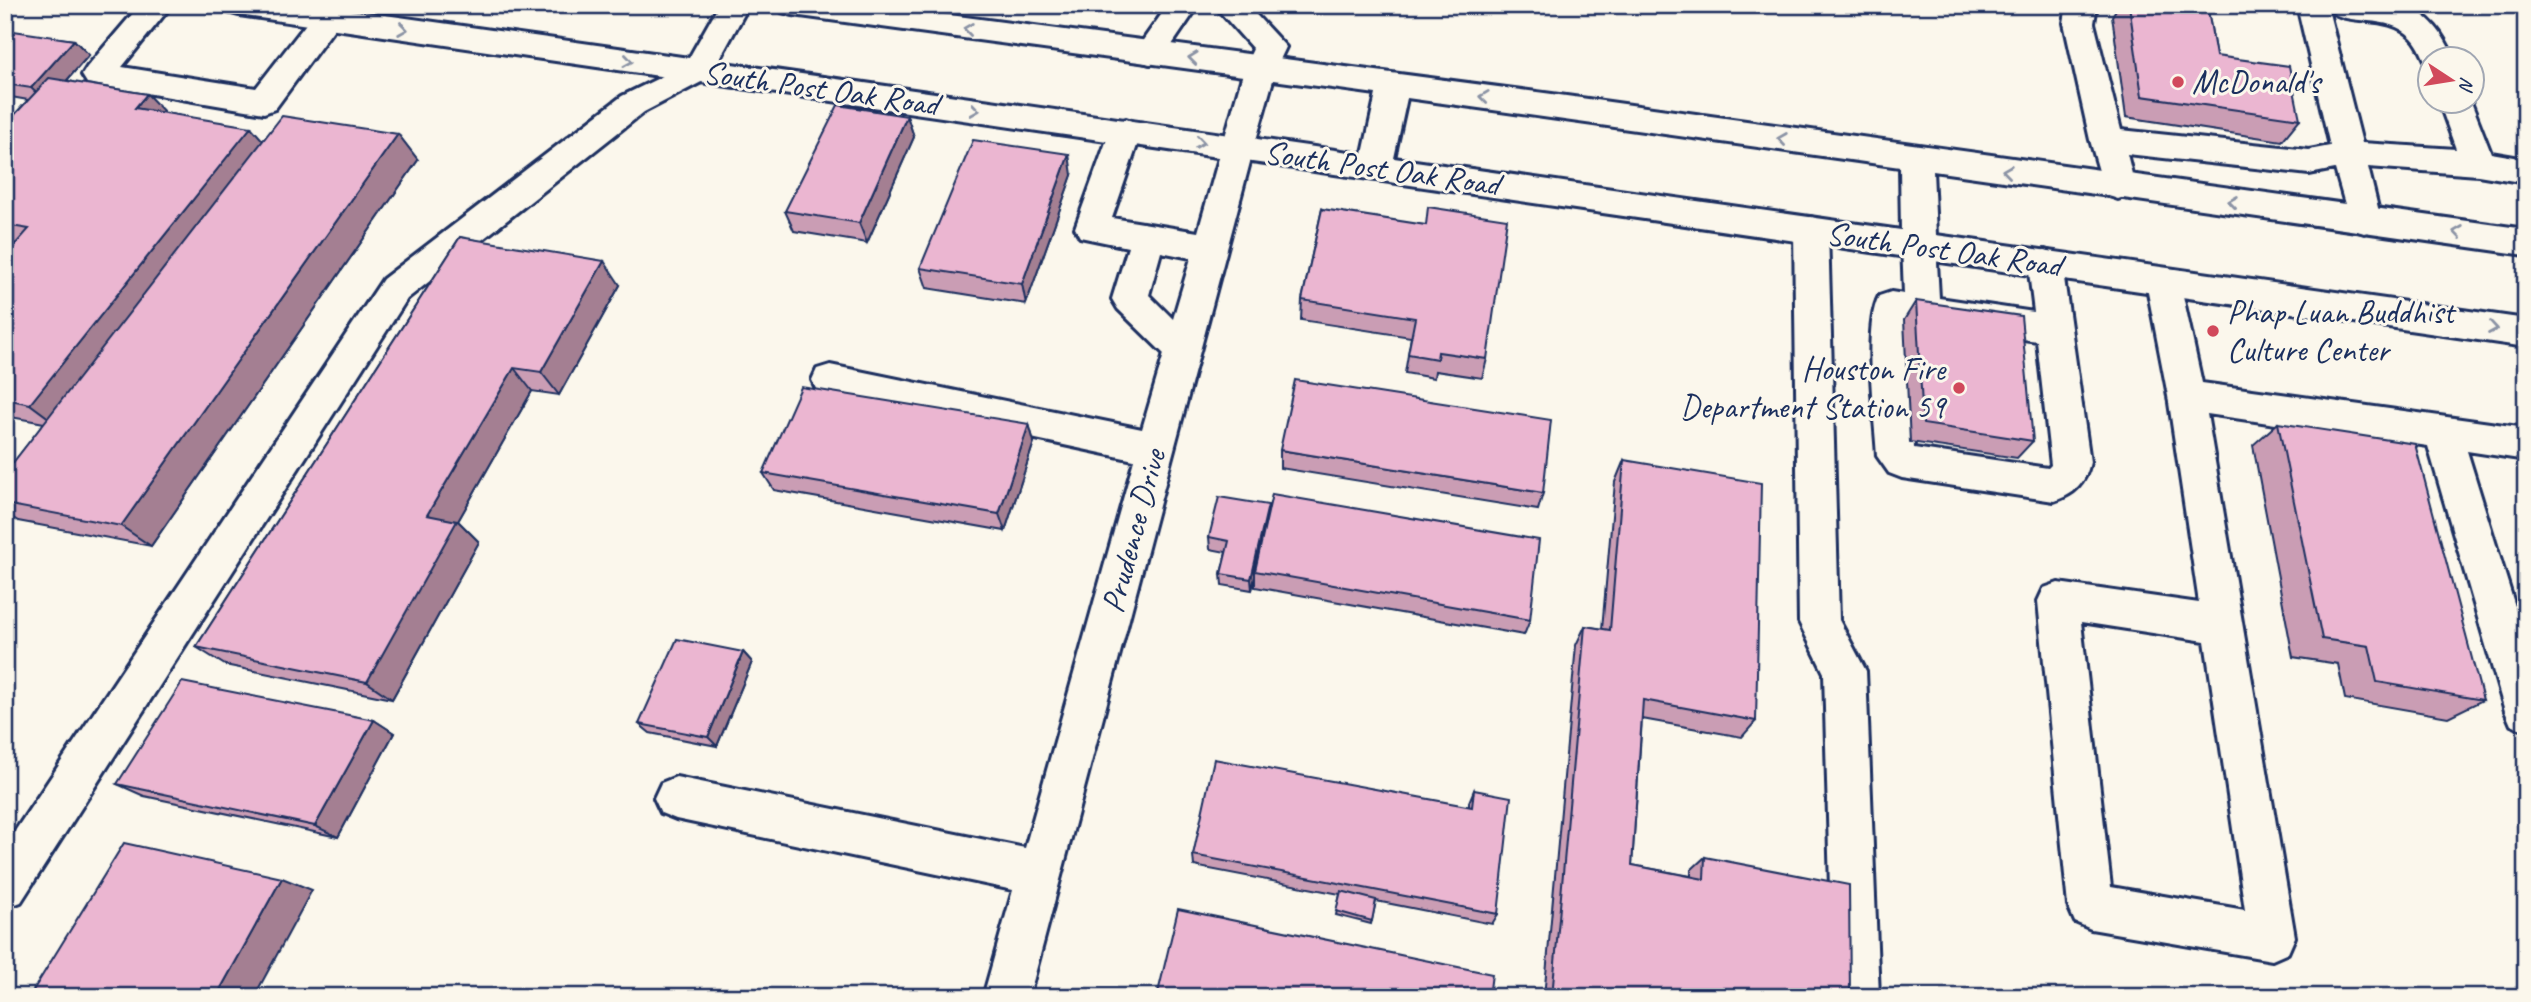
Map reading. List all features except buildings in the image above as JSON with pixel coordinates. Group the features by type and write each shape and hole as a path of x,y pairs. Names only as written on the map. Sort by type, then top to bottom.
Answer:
{"main road":[{"path":"157,5 98,75 264,101 311,12"},
{"name":"South Post Oak Road","path":"239,5 311,12 698,71 2526,333"},
{"path":"5,886 396,289 633,103 698,71 734,5"},
{"path":"793,5 1261,66 2526,242"},
{"path":"1150,53 1184,5"},
{"name":"Prudence Drive","path":"1006,997 1238,147 1261,66 1270,47 1229,5"},
{"path":"2082,5 2079,23 2118,186"},
{"path":"2312,5 2364,219"},
{"path":"2341,5 2401,13 2423,28 2433,46"},
{"path":"1377,167 1394,86"},
{"path":"2460,116 2478,163"},
{"path":"1126,131 1092,228 1211,248"},
{"path":"2106,139 2309,162 2349,154 2478,163 2526,171"},
{"path":"1916,158 1922,310"},
{"path":"1811,230 1819,622 1844,671 1856,997"},
{"path":"1148,237 1130,299 1183,350"},
{"path":"2045,264 2071,462 2068,474 2054,485 1902,462 1896,456 1889,349 1891,306 2053,329"},
{"path":"2163,282 2186,397 2223,625 2272,937 2091,906 2058,601 2223,625"},
{"path":"830,380 963,406 1112,441 1156,447"},
{"path":"2186,397 2526,444"},
{"path":"2443,433 2526,711"},
{"path":"676,797 1040,873"}],"place":[{"name":"McDonald's","path":"2178,82"},
{"name":"Phap Luan Buddhist Culture Center","path":"2213,331"},
{"name":"Houston Fire Department Station 59","path":"1959,388"}]}
